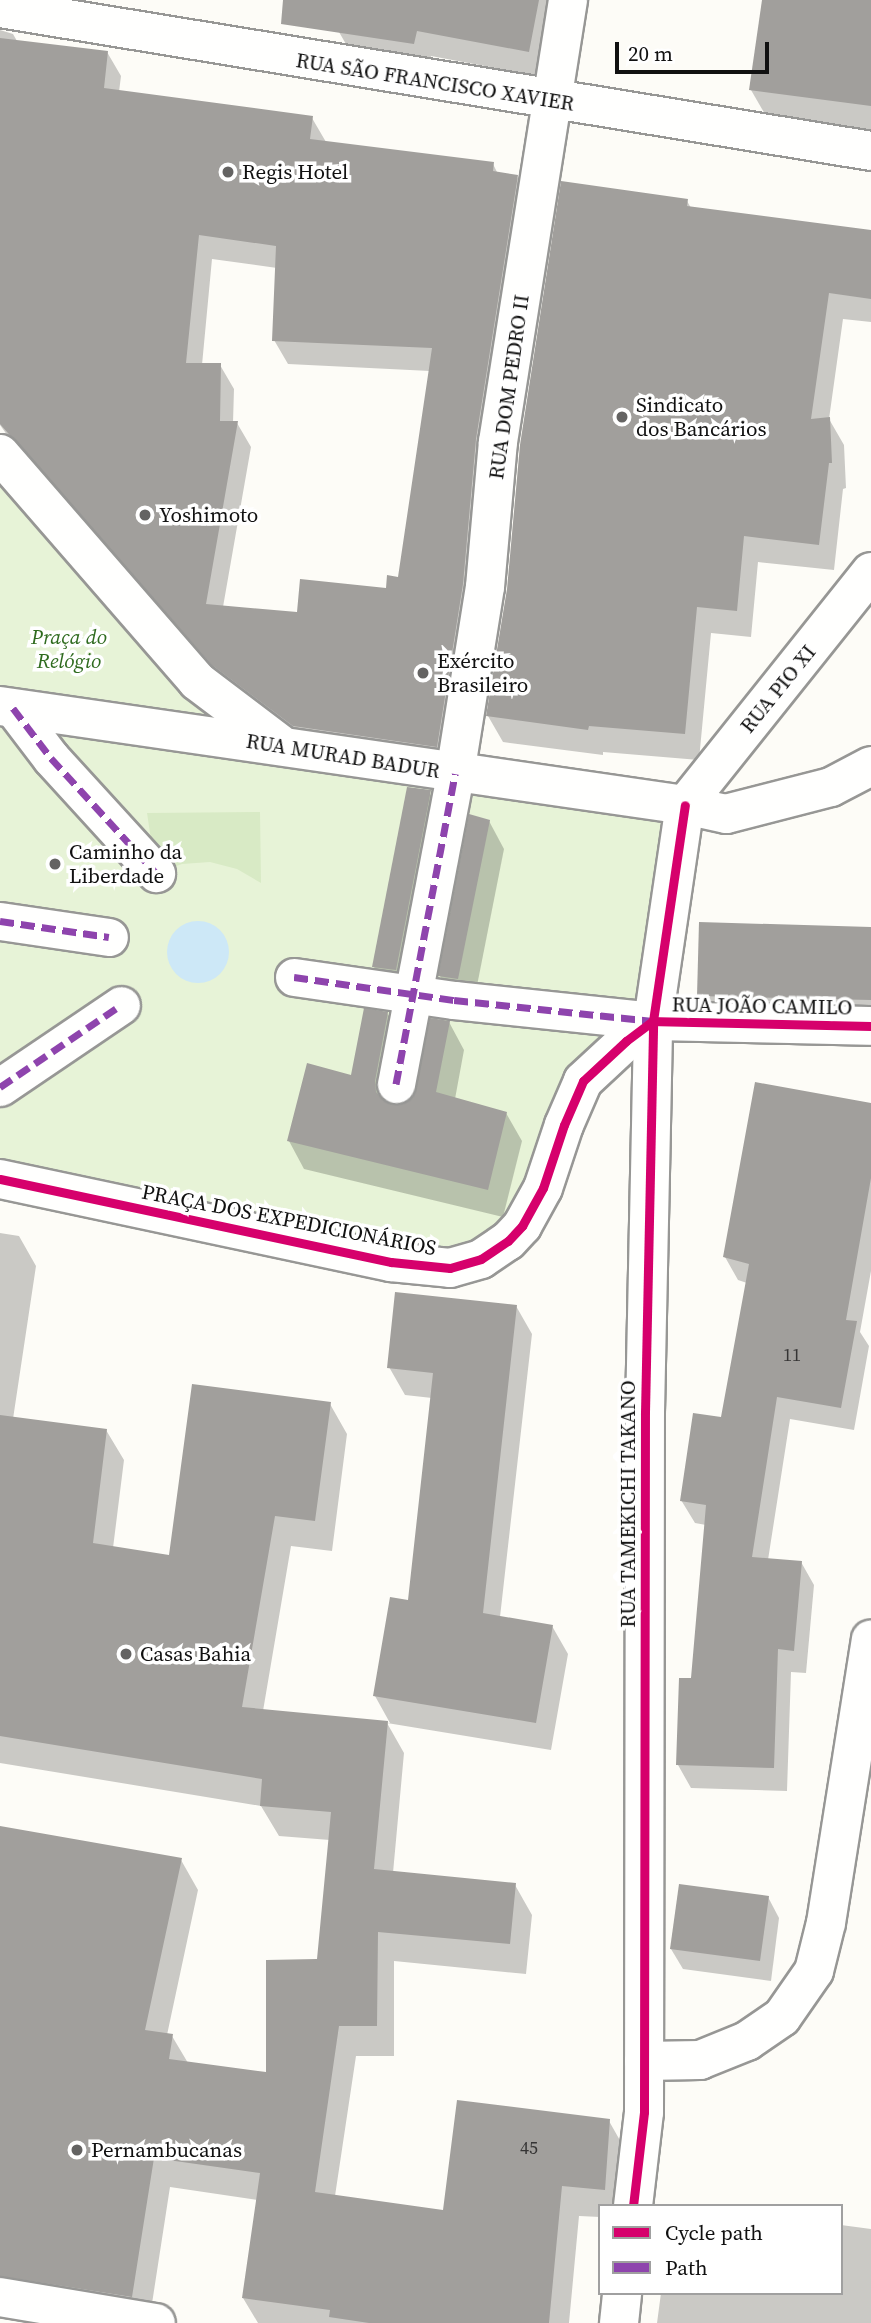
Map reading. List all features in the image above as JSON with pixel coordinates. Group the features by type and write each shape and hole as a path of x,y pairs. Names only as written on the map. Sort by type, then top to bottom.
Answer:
{"street":[{"name":"RUA DOM PEDRO II","path":"455,774 485,587 498,442 568,0"},
{"name":"RUA SÃO FRANCISCO XAVIER","path":"0,8 553,101 871,151"},
{"path":"0,454 197,681 282,745"},
{"name":"RUA PIO XI","path":"685,805 871,572"},
{"name":"RUA MURAD BADUR","path":"6,707 282,745 455,774 685,805 726,814 831,787 871,766"},
{"path":"6,707 156,873"},
{"path":"397,1084 455,774"},
{"name":"RUA TAMEKICHI TAKANO","path":"633,2204 644,2112 645,1412 653,1021 685,805"},
{"path":"0,921 109,937"},
{"path":"294,977 414,995 653,1021"},
{"path":"0,1087 121,1004"},
{"name":"RUA JOÃO CAMILO","path":"653,1021 871,1026"},
{"name":"PRAÇA DOS EXPEDICIONÁRIOS","path":"0,1179 391,1262 450,1268 481,1259 508,1241 522,1226 543,1188 583,1081 626,1041 653,1021"},
{"path":"644,2061 700,2060 747,2041 782,2017 814,1971 826,1923 871,1640"},
{"path":"619,2323 622,2295"},
{"path":"0,2297 156,2323"}],"green space":[{"name":"Praça do Relógio","path":"0,460 237,719 675,812 649,1020 628,1037 534,1203 452,1263 0,1176"},
{"path":"260,812 261,883 237,869 210,862 182,864 156,873 147,813"}],"water":[{"path":"192,921 204,921 220,930 227,940 227,964 220,974 204,983 192,983 181,978 172,969 167,958 167,946 172,935 181,926"}],"building":[{"path":"283,0 539,0 529,52 417,31 414,44 281,24"},
{"path":"762,0 871,0 871,106 749,90"},
{"path":"0,38 108,51 104,88 313,116 310,139 494,162 493,171 518,175 476,439 463,584 437,747 293,726 212,665 0,424","holes":["199,235 276,246 272,341 432,348 398,577 387,575 386,588 300,579 297,612 206,604 238,421 220,421 221,363 186,363"]},
{"path":"561,181 688,199 687,206 871,230 871,299 829,293 811,419 830,417 832,463 829,463 819,545 744,536 737,611 697,607 685,734 589,726 588,730 486,716 507,589 520,445"},
{"path":"407,787 431,790 396,970 372,967"},
{"path":"469,814 490,820 458,979 438,976"},
{"path":"699,922 871,927 871,1000 697,996"},
{"path":"364,1008 388,1012 375,1081 376,1092 393,1105 402,1104 411,1098 416,1089 430,1018 450,1021 436,1092 507,1112 488,1190 287,1141 307,1063 351,1075"},
{"path":"755,1082 871,1103 871,1178 846,1320 857,1321 841,1408 777,1397 752,1557 802,1561 794,1651 778,1649 774,1768 676,1765 679,1678 691,1678 706,1505 680,1501 693,1413 721,1417 749,1264 723,1257"},
{"path":"395,1292 517,1305 483,1613 553,1625 536,1723 373,1696 390,1597 408,1600 433,1373 387,1368"},
{"path":"192,1384 331,1402 315,1521 275,1516 242,1707 388,1721 374,1869 516,1883 510,1944 378,1932 377,2026 339,2026 315,2192 443,2210 457,2100 610,2119 605,2190 562,2186 549,2323 369,2323 329,2317 330,2310 242,2298 260,2173 154,2158 132,2297 0,2276 0,1826 182,1858 145,2030 173,2034 169,2059 266,2072 266,1960 317,1959 331,1812 260,1806 262,1779 0,1736 0,1415 107,1429 93,1543 169,1555"},
{"path":"679,1884 769,1896 760,1961 670,1949"}],"marked path":[{"path":"13,708 51,758 156,873"},
{"path":"396,1084 455,774"},
{"path":"0,921 109,937"},
{"path":"294,977 454,1000 653,1021"},
{"path":"0,1087 121,1005"}],"cycle path":[{"path":"633,2204 644,2112 645,1412 653,1021 685,805"},
{"path":"0,1179 391,1262 450,1268 481,1259 508,1241 522,1226 543,1188 564,1125 583,1081 626,1041 653,1021 871,1026"}],"place":[{"name":"Regis Hotel","path":"228,172"},
{"name":"Sindicato dos Bancários","path":"622,417"},
{"name":"Yoshimoto","path":"145,515"},
{"name":"Exército Brasileiro","path":"423,673"},
{"name":"Caminho da Liberdade","path":"55,864"},
{"name":"Casas Bahia","path":"126,1654"},
{"name":"Pernambucanas","path":"77,2150"}]}
